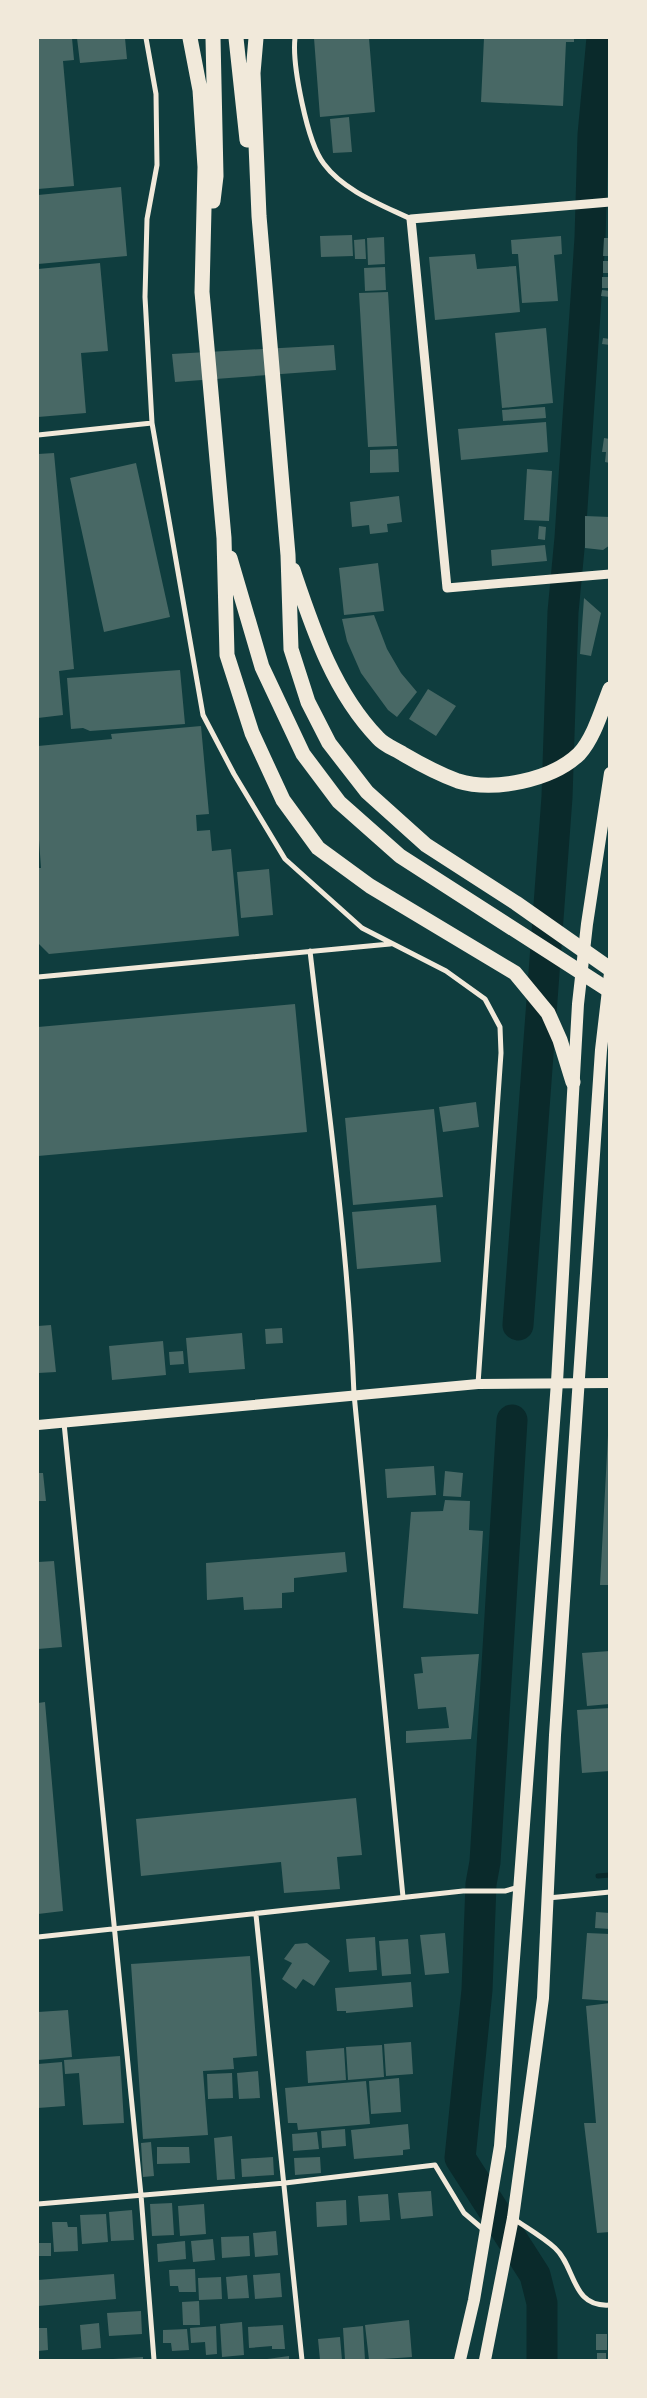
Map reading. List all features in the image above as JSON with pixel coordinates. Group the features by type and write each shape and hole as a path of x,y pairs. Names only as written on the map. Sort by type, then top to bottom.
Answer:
{"highway":[{"path":"190,38 200,90 205,167 202,292 224,538 226,655 252,733 283,800 318,848 370,886 515,973 548,1013 560,1040 573,1082"},
{"path":"202,292 216,176 213,38"},
{"path":"236,38 266,279"},
{"path":"256,38 253,73 259,216 266,279 288,554 290,648 308,702 329,744 367,792 426,845 516,903 610,971"},
{"path":"224,538 262,667 303,754 339,802 400,856 610,991"},
{"path":"288,554 321,650 348,698 378,739 418,763 459,781 498,784 532,780 567,763 580,752 588,740 610,689"}],"main road":[{"path":"460,2360 487,2232 500,2146 521,1887 557,1382 573,1082 587,924 610,774"},
{"path":"485,2360 513,2218 544,1998 555,1735 599,1080 610,971"},
{"path":"38,1425 354,1394 478,1384 610,1383"}],"street":[{"path":"146,38 156,94 157,156 147,219 145,297 152,423 203,715 234,774 285,859 362,928 446,971 485,1000 500,1027 501,1053 478,1384"},
{"path":"295,38 298,90 323,163 337,177 368,198 411,219 605,202"},
{"path":"411,219 447,588 610,574"},
{"path":"38,435 152,423"},
{"path":"38,978 392,943"},
{"path":"310,951 340,1213 352,1338 354,1394 403,1898"},
{"path":"64,1422 141,2195 154,2360"},
{"path":"38,1937 256,1915 464,1891 505,1891 521,1887"},
{"path":"547,1898 610,1892"},
{"path":"256,1915 302,2360"},
{"path":"38,2204 285,2183 435,2165 464,2213 487,2232"},
{"path":"513,2218 556,2249 581,2296 598,2306 610,2305"}],"building":[{"path":"38,38 72,38 74,60 63,61 74,186 38,189"},
{"path":"77,38 125,38 127,59 80,63"},
{"path":"314,38 369,38 375,112 320,117"},
{"path":"484,38 574,38 574,42 566,42 563,106 481,102"},
{"path":"349,117 352,152 333,153 330,119"},
{"path":"121,187 127,256 38,264 38,195"},
{"path":"352,235 353,256 321,257 320,236"},
{"path":"561,236 562,254 554,255 558,301 522,303 518,254 512,254 511,240"},
{"path":"384,237 385,264 368,265 367,238"},
{"path":"604,238 610,238 610,256 603,256"},
{"path":"365,239 366,259 355,259 354,240"},
{"path":"475,254 477,269 516,266 520,312 435,320 429,257"},
{"path":"603,261 610,261 610,273 603,273"},
{"path":"100,263 108,351 81,353 86,413 38,417 38,269"},
{"path":"385,267 386,290 365,291 364,268"},
{"path":"602,277 608,277 608,288 602,288"},
{"path":"602,290 610,291 610,297 601,296"},
{"path":"388,292 397,446 368,447 359,293"},
{"path":"546,328 553,403 502,408 495,333"},
{"path":"603,338 610,339 610,345 602,344"},
{"path":"334,345 336,370 175,382 172,354"},
{"path":"545,407 546,418 503,421 502,410"},
{"path":"546,422 548,452 461,460 458,429"},
{"path":"604,438 610,439 610,463 605,462 606,452 602,452"},
{"path":"398,449 399,472 370,473 370,450"},
{"path":"54,453 74,669 59,671 63,715 38,718 38,454"},
{"path":"136,463 170,617 104,632 70,478"},
{"path":"527,469 552,471 549,521 524,520"},
{"path":"399,496 402,522 387,524 388,532 370,534 369,525 352,527 350,502"},
{"path":"585,516 610,517 610,545 603,550 585,548"},
{"path":"539,526 546,527 545,540 538,539"},
{"path":"545,545 547,561 492,566 491,550"},
{"path":"378,563 384,611 344,615 339,568"},
{"path":"584,598 601,613 591,656 580,654"},
{"path":"374,615 387,649 401,673 417,692 397,717 388,710 361,673 347,641 342,619"},
{"path":"180,670 185,724 90,731 83,728 71,729 67,678"},
{"path":"428,689 456,706 436,736 409,719"},
{"path":"201,726 209,814 196,815 197,831 210,830 212,851 231,849 239,936 49,954 38,943 38,868 41,868 38,826 38,746 112,739 111,734"},
{"path":"269,869 273,915 241,918 237,872"},
{"path":"295,1004 307,1132 38,1156 38,1027"},
{"path":"476,1102 479,1127 443,1132 439,1107"},
{"path":"434,1109 443,1197 353,1205 345,1118"},
{"path":"436,1205 441,1262 357,1269 352,1212"},
{"path":"51,1325 56,1372 38,1373 38,1326"},
{"path":"282,1328 283,1343 266,1344 265,1329"},
{"path":"242,1333 245,1369 189,1373 186,1338"},
{"path":"163,1341 166,1375 112,1380 109,1346"},
{"path":"183,1351 184,1364 170,1365 169,1352"},
{"path":"608,1435 610,1435 610,1585 600,1585"},
{"path":"434,1466 436,1495 387,1498 385,1469"},
{"path":"445,1471 463,1473 461,1497 443,1496"},
{"path":"38,1473 43,1473 46,1501 38,1501"},
{"path":"445,1500 470,1501 469,1530 483,1531 478,1614 403,1608 411,1512 443,1511"},
{"path":"345,1552 347,1572 294,1578 294,1592 282,1593 282,1608 244,1610 243,1597 207,1600 206,1563"},
{"path":"54,1561 62,1647 38,1649 38,1562"},
{"path":"610,1651 610,1704 587,1706 582,1653"},
{"path":"479,1654 471,1739 406,1743 406,1731 449,1728 446,1707 418,1709 414,1674 423,1673 421,1657"},
{"path":"45,1702 63,1911 38,1914 38,1703"},
{"path":"610,1708 610,1771 582,1773 577,1710"},
{"path":"356,1798 362,1855 337,1857 340,1889 284,1893 281,1862 141,1876 136,1819"},
{"path":"596,1912 610,1913 610,1929 595,1928"},
{"path":"445,1933 449,1973 425,1975 420,1935"},
{"path":"587,1933 610,1934 610,2001 582,1999"},
{"path":"375,1937 377,1970 349,1972 346,1939"},
{"path":"408,1939 411,1974 382,1976 379,1941"},
{"path":"307,1943 330,1961 314,1986 303,1979 296,1989 282,1979 292,1963 284,1959 295,1944"},
{"path":"250,1956 257,2056 233,2058 234,2069 203,2071 208,2135 143,2139 131,1964"},
{"path":"411,1982 413,2007 346,2013 346,2011 337,2011 335,1988"},
{"path":"610,2003 610,2232 597,2233 584,2123 596,2123 586,2006"},
{"path":"68,2010 72,2057 38,2060 38,2012"},
{"path":"411,2042 413,2074 386,2076 384,2044"},
{"path":"382,2045 384,2077 348,2080 346,2047"},
{"path":"344,2048 346,2080 308,2083 306,2051"},
{"path":"120,2056 124,2123 83,2125 79,2073 65,2074 64,2060"},
{"path":"62,2062 65,2106 38,2108 38,2064"},
{"path":"258,2071 260,2098 239,2099 237,2073"},
{"path":"232,2073 233,2098 208,2099 207,2074"},
{"path":"399,2078 401,2112 371,2114 369,2081"},
{"path":"366,2081 370,2124 298,2130 297,2123 288,2123 285,2088"},
{"path":"408,2124 410,2149 403,2150 403,2155 354,2159 351,2130"},
{"path":"345,2129 346,2146 322,2148 321,2131"},
{"path":"317,2132 319,2149 293,2151 292,2134"},
{"path":"232,2136 235,2179 217,2180 214,2138"},
{"path":"151,2142 154,2176 143,2177 141,2143"},
{"path":"157,2147 189,2147 190,2163 157,2164"},
{"path":"273,2157 274,2175 242,2177 241,2159"},
{"path":"320,2157 321,2173 295,2175 294,2158"},
{"path":"431,2191 433,2216 401,2219 398,2193"},
{"path":"388,2194 390,2220 360,2222 358,2196"},
{"path":"346,2200 347,2225 317,2227 316,2202"},
{"path":"172,2203 174,2235 152,2236 150,2204"},
{"path":"204,2204 206,2234 180,2236 178,2206"},
{"path":"132,2210 134,2240 111,2241 109,2212"},
{"path":"106,2214 108,2242 82,2244 80,2215"},
{"path":"52,2222 67,2222 68,2227 77,2227 78,2251 54,2252"},
{"path":"276,2231 278,2255 255,2257 253,2233"},
{"path":"249,2236 250,2256 222,2258 221,2237"},
{"path":"213,2239 215,2260 193,2262 191,2241"},
{"path":"185,2241 186,2259 158,2262 157,2244"},
{"path":"38,2243 51,2243 51,2256 38,2256"},
{"path":"195,2269 196,2292 179,2292 178,2286 170,2286 169,2270"},
{"path":"280,2273 282,2297 255,2299 253,2275"},
{"path":"114,2274 116,2299 38,2306 38,2280"},
{"path":"247,2275 249,2298 228,2299 226,2277"},
{"path":"221,2277 222,2299 199,2300 198,2278"},
{"path":"199,2301 200,2325 183,2325 182,2302"},
{"path":"141,2311 142,2334 109,2336 107,2313"},
{"path":"409,2320 412,2357 369,2360 365,2325"},
{"path":"242,2322 244,2355 222,2357 220,2324"},
{"path":"99,2323 101,2348 82,2350 80,2325"},
{"path":"283,2325 285,2349 272,2349 272,2346 249,2348 248,2327"},
{"path":"216,2326 217,2354 206,2355 205,2342 191,2343 190,2328"},
{"path":"363,2326 365,2360 345,2360 343,2328"},
{"path":"38,2328 47,2328 48,2350 38,2351"},
{"path":"187,2329 189,2350 172,2351 171,2343 163,2343 163,2330"},
{"path":"596,2334 607,2334 607,2350 596,2350"},
{"path":"340,2337 342,2360 320,2360 318,2339"},
{"path":"597,2353 606,2353 606,2360 597,2360"},
{"path":"289,2356 289,2360 267,2360 267,2359"},
{"path":"143,2357 143,2360 113,2360 113,2359"}],"waterway":[{"path":"518,1325 557,797 563,612 570,538 590,238 593,135 602,38"},
{"path":"512,1420 485,1862 481,1884 477,1990 460,2158 535,2275 542,2303 542,2360"},
{"path":"598,1876 610,1875"}]}
